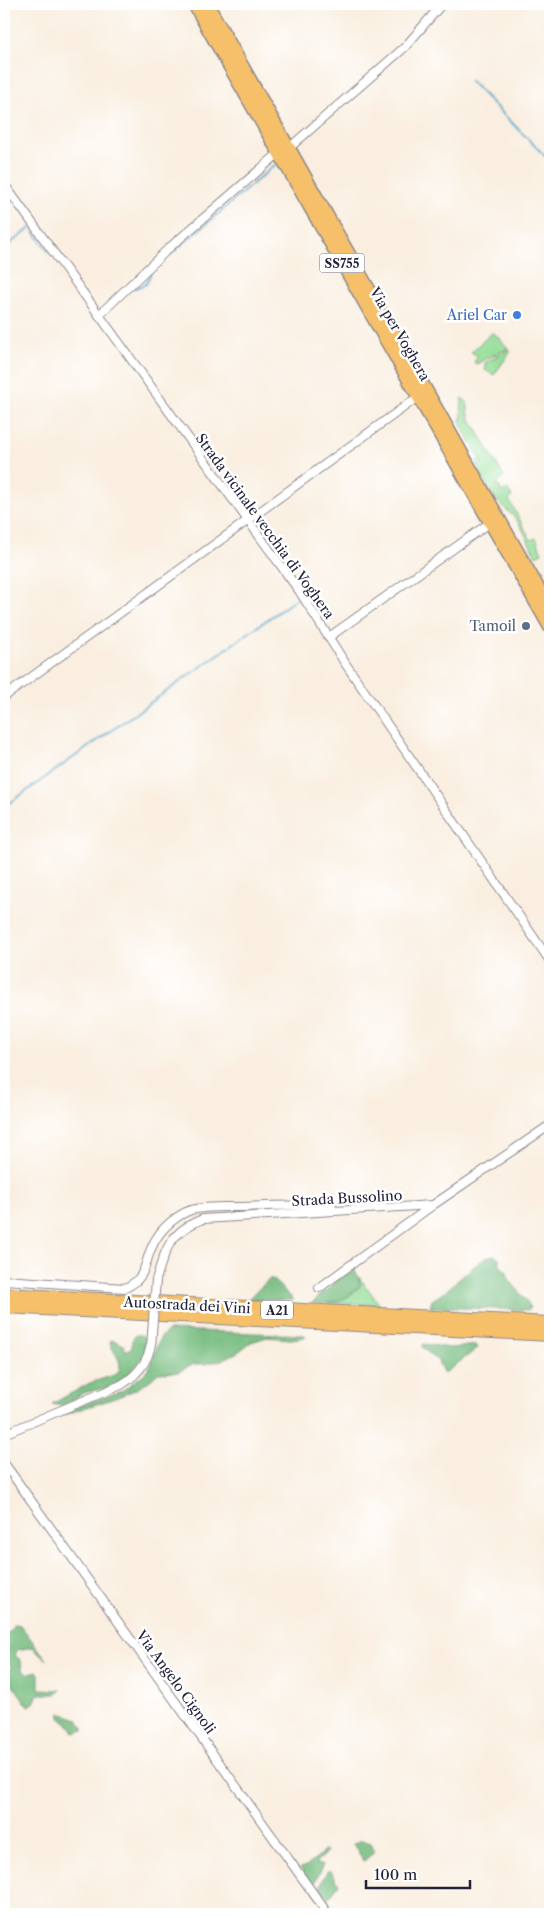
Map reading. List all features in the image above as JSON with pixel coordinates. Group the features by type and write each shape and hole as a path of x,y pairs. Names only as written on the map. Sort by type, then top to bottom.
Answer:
{"highway":[{"name":"Autostrada dei Vini","path":"4,1295 550,1324"},
{"name":"Autostrada dei Vini","path":"4,1306 550,1334"}],"main road":[{"name":"Via per Voghera","path":"194,4 284,150 550,609"},
{"name":"Via per Voghera","path":"207,4 418,397 550,626"}],"street":[{"path":"99,315 169,248 404,47 442,4"},
{"name":"Strada vicinale vecchia di Voghera","path":"4,184 300,592 351,671 550,961"},
{"path":"4,696 418,397"},
{"path":"330,637 491,522"},
{"path":"319,1288 433,1205 550,1125"},
{"path":"4,1280 125,1288 135,1284 143,1276 155,1240 164,1229 175,1219 191,1210 284,1205 318,1205 351,1208"},
{"name":"Strada Bussolino","path":"4,1434 121,1385 132,1378 148,1358 156,1280 166,1248 173,1238 186,1226 203,1219 351,1208 433,1205"},
{"name":"Via Angelo Cignoli","path":"4,1463 328,1914"}],"green space":[{"path":"493,332 508,348 476,364 474,362 478,356 471,352"},
{"path":"509,349 511,351 494,375 485,370 485,363"},
{"path":"462,398 467,402 469,416 504,477 497,484 502,492 507,489 512,497 509,500 531,540 536,538 542,553 536,556 519,524 490,492 482,479 477,461 480,460 483,464 461,425"},
{"path":"493,1255 499,1258 500,1265 507,1272 508,1278 530,1306 529,1310 430,1307 432,1300 477,1264"},
{"path":"351,1268 354,1269 361,1284 356,1290 339,1301 312,1303"},
{"path":"359,1277 380,1305 328,1303 341,1299 359,1287"},
{"path":"271,1278 294,1300 252,1300 249,1298"},
{"path":"169,1330 305,1335 305,1337 291,1339 267,1337 251,1342 238,1352 222,1360 205,1364 193,1364 178,1372 158,1373 149,1381 126,1394 64,1415 79,1406 122,1391 144,1374 151,1365 160,1338"},
{"path":"136,1335 142,1335 145,1338 145,1355 126,1378 110,1387 83,1393 62,1406 52,1404 90,1383 117,1374 120,1365 110,1341 113,1340 124,1345 125,1350 132,1349 132,1340"},
{"path":"423,1344 451,1348 476,1345 478,1348 446,1372 443,1372 438,1361 422,1347"},
{"path":"14,1624 20,1625 47,1660 33,1647 17,1650 15,1656 21,1660 22,1670 27,1674 37,1671 39,1674 39,1689 61,1690 56,1694 38,1694 34,1703 28,1706 4,1672 5,1669 11,1669 11,1666 6,1659 9,1650 4,1649 4,1634 10,1632"},
{"path":"60,1713 78,1719 84,1730 74,1733 67,1722 60,1718"},
{"path":"362,1840 371,1843 375,1851 364,1861 353,1844"},
{"path":"326,1850 327,1852 316,1862 317,1865 322,1864 323,1866 314,1884 319,1890 327,1871 331,1871 339,1884 327,1900 338,1914 328,1914 300,1868 306,1866"}],"waterway":[{"path":"470,81 550,161"},
{"path":"132,289 146,284 152,270 276,164"},
{"path":"4,248 31,228"},
{"path":"34,232 49,252"},
{"path":"4,807 299,597"}],"place":[{"name":"Ariel Car","path":"517,315"},
{"name":"Tamoil","path":"526,626"}]}
